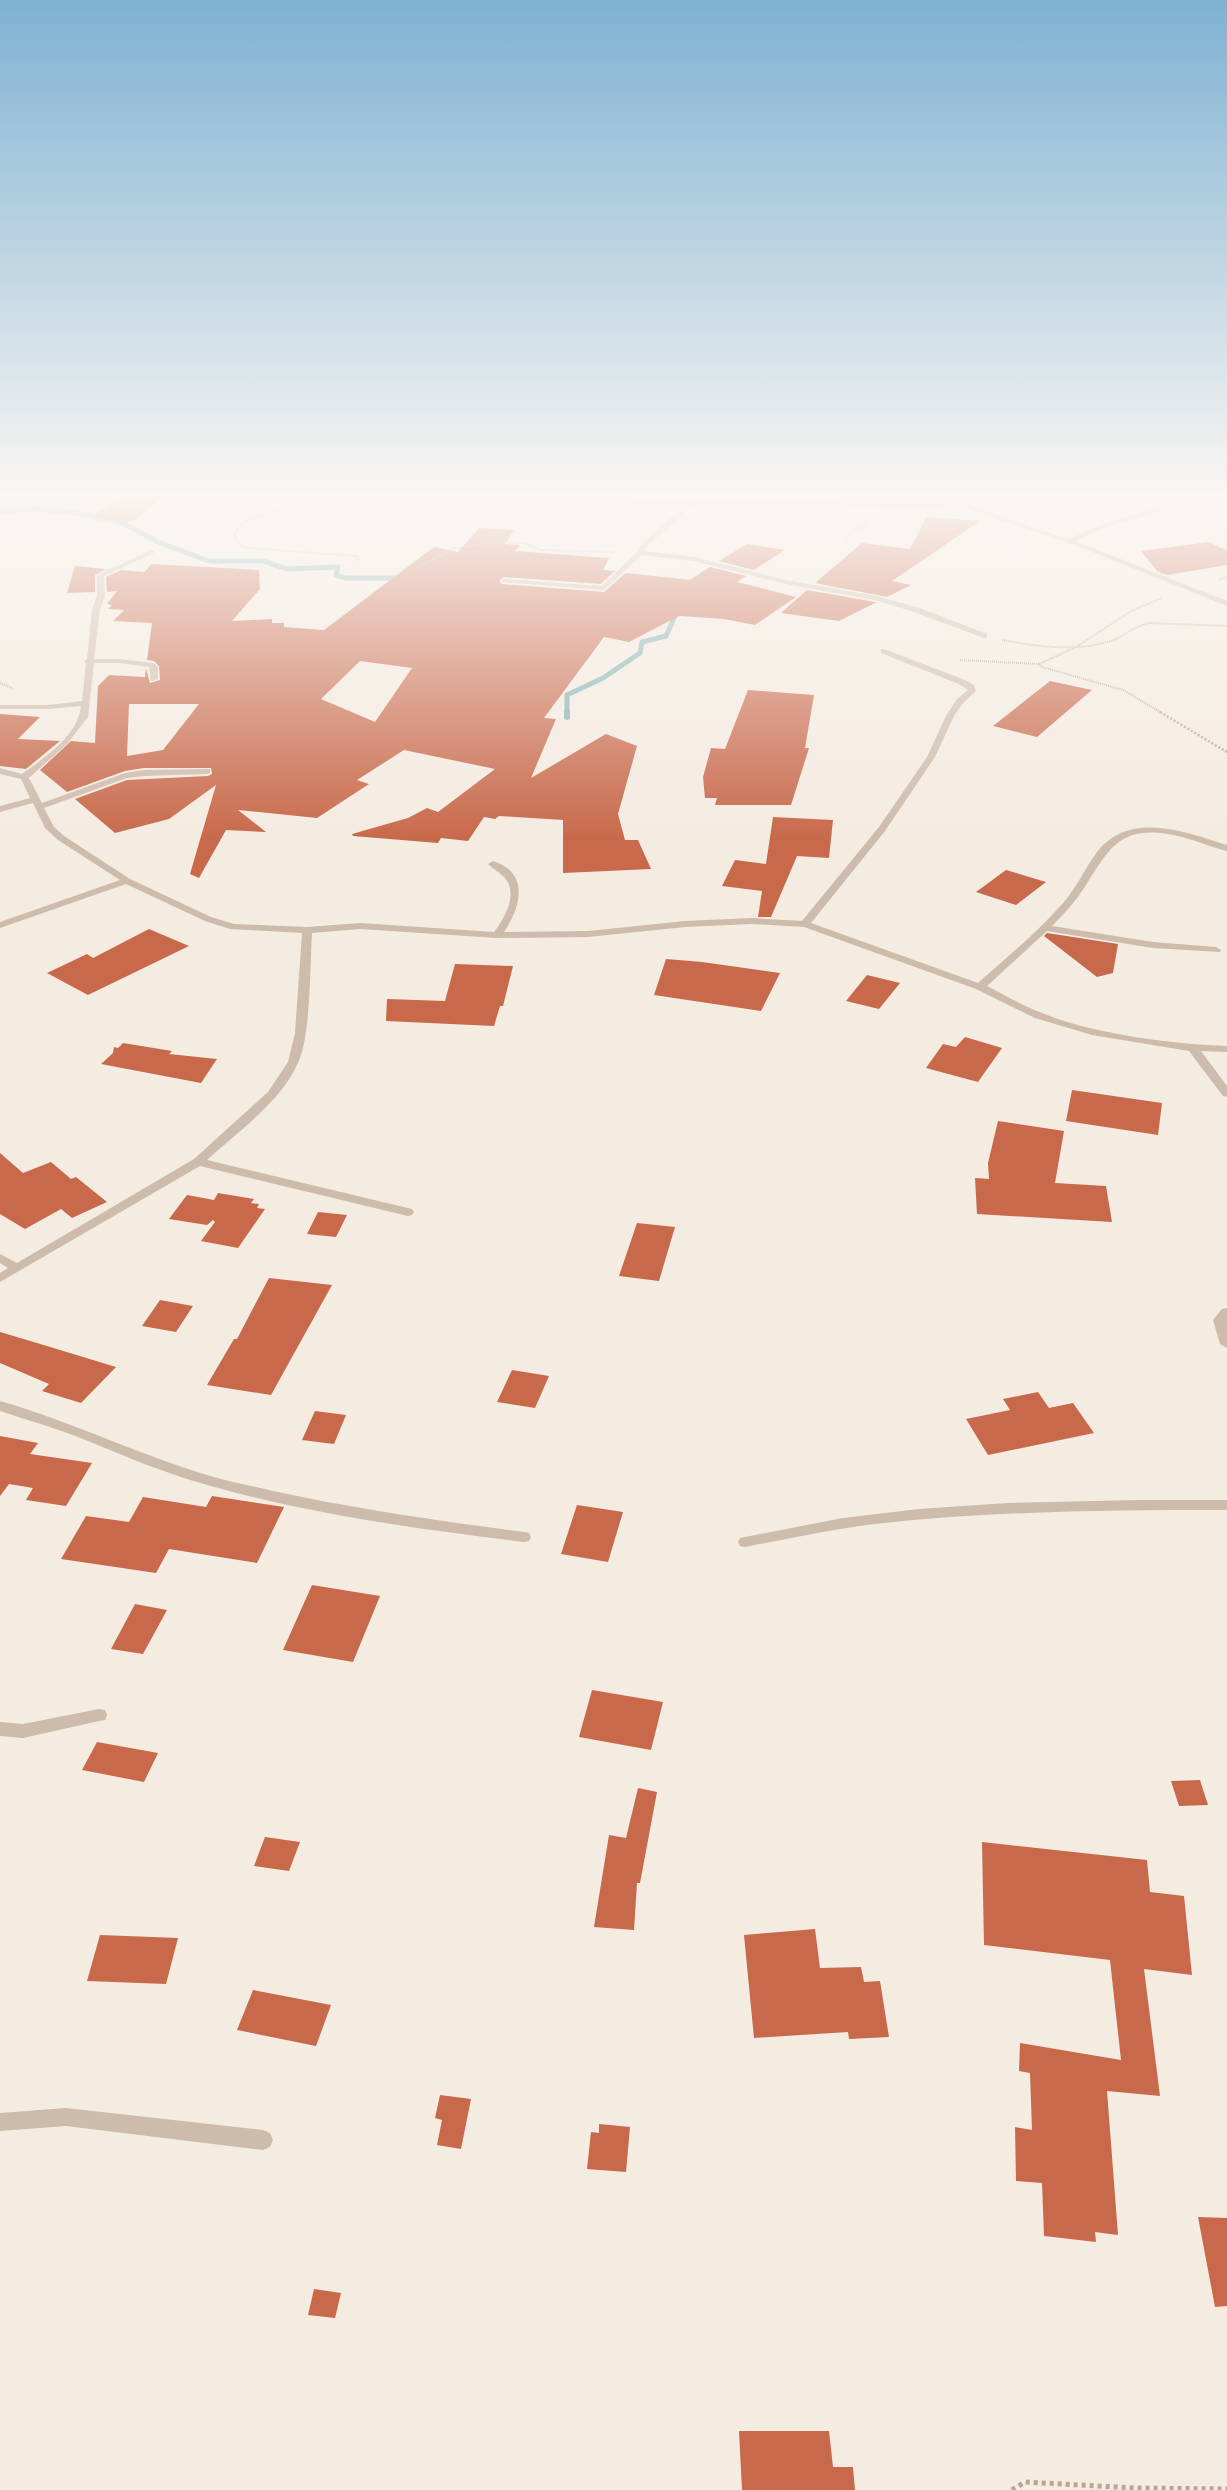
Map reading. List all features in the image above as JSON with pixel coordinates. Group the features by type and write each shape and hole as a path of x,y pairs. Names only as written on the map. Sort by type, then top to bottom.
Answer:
{"street":[{"path":"24,777 56,752 76,732 84,717 87,703 88,661 94,636 97,607"},
{"path":"907,607 984,636"},
{"path":"805,924 882,829 931,757 950,716 960,702 972,692 962,682 884,651"},
{"path":"88,661 128,661 152,665 154,667 154,679"},
{"path":"0,707 40,707 87,703"},
{"path":"0,771 24,777 50,828 127,881 208,919 233,927 307,930 360,926 497,935 588,934 685,924 751,921 805,924 980,987 1039,1016 1092,1032 1193,1048 1227,1049"},
{"path":"0,809 38,803 125,776 144,773 207,771"},
{"path":"980,987 1044,928 1077,892 1104,848 1120,836 1133,831 1172,832 1227,848"},
{"path":"493,864 509,876 514,889 514,906 508,920 497,935"},
{"path":"0,925 127,881"},
{"path":"1044,928 1153,945 1216,950"},
{"path":"0,1278 198,1162 272,1094 293,1062 300,1033 307,930"},
{"path":"1193,1048 1227,1094"},
{"path":"198,1162 408,1212"},
{"path":"0,1258 17,1268"},
{"path":"1227,1312 1220,1320 1227,1344"},
{"path":"0,1406 87,1435 135,1456 213,1482 314,1505 416,1523 524,1537"},
{"path":"745,1542 874,1520 1011,1508 1093,1504 1227,1505"},
{"path":"0,1729 23,1731 99,1715"},
{"path":"0,2122 66,2117 263,2140"}],"path":[{"path":"959,660 1039,664 1076,647 1140,607"},
{"path":"1076,647 1112,641 1133,631 1138,625 1149,623 1227,626"},
{"path":"1039,664 1042,667 1123,690 1227,752"},
{"path":"1012,2490 1025,2482 1134,2488 1227,2489"}],"building":[{"path":"110,607 244,607 232,621 272,619 272,623 284,623 284,627 324,630 354,607 781,607 755,625 724,619 679,616 629,642 604,637 544,718 556,719 531,778 606,734 637,746 618,814 625,840 638,840 651,869 563,873 563,820 499,816 495,819 484,817 468,841 441,838 438,843 353,836 352,834 408,818 427,808 438,812 495,769 404,750 357,780 369,784 317,818 238,810 266,832 226,830 199,878 190,874 216,785 169,819 115,833 75,799 127,780 208,776 212,774 211,768 144,768 125,771 67,792 40,770 71,741 95,743 98,686 109,675 145,677 146,668 150,683 160,680 159,666 154,661 147,660 152,623 113,621 124,610 108,609","holes":["360,661 412,668 375,722 321,699","129,704 199,704 163,750 127,756"]},
{"path":"788,607 867,607 839,621 781,613"},
{"path":"1050,681 1092,690 1037,737 993,726"},
{"path":"748,690 814,695 805,748 809,748 791,805 715,805 717,798 705,798 703,777 711,748 725,749"},
{"path":"0,714 40,717 18,739 60,741 26,769 0,766"},
{"path":"773,817 833,820 829,858 797,856 771,917 758,917 762,891 722,886 735,860 766,864"},
{"path":"1006,870 1046,882 1016,905 976,892"},
{"path":"149,929 189,946 88,995 47,973 87,954 93,958"},
{"path":"1047,933 1118,944 1113,973 1097,977 1044,936"},
{"path":"666,959 780,973 761,1011 654,995"},
{"path":"455,964 513,966 503,1006 500,1006 494,1026 386,1021 387,999 445,1001"},
{"path":"867,975 900,983 879,1009 846,1001"},
{"path":"965,1037 1002,1048 978,1082 926,1068 943,1044 956,1047"},
{"path":"123,1043 172,1051 169,1054 217,1059 201,1083 101,1064 113,1053 114,1047 118,1048"},
{"path":"1072,1090 1162,1103 1158,1135 1066,1121"},
{"path":"998,1121 1064,1131 1055,1183 1106,1186 1112,1222 977,1214 975,1178 989,1179 988,1163"},
{"path":"0,1153 23,1173 51,1162 71,1179 76,1177 107,1202 72,1218 61,1209 25,1229 0,1214"},
{"path":"218,1193 254,1199 251,1203 259,1204 257,1208 265,1209 238,1248 201,1241 215,1222 213,1220 207,1225 169,1219 187,1195 214,1200"},
{"path":"318,1212 347,1215 336,1237 307,1234"},
{"path":"637,1223 675,1227 659,1281 619,1276"},
{"path":"269,1278 332,1285 271,1395 207,1385 234,1339 237,1339"},
{"path":"160,1300 193,1306 176,1332 142,1326"},
{"path":"0,1332 116,1367 81,1403 42,1391 49,1384 0,1363"},
{"path":"512,1370 549,1376 535,1408 497,1402"},
{"path":"1038,1392 1049,1408 1073,1403 1094,1433 988,1455 966,1419 1010,1410 1003,1399"},
{"path":"315,1411 346,1415 334,1444 302,1440"},
{"path":"0,1436 38,1443 30,1454 92,1463 66,1506 26,1500 33,1488 9,1484 0,1496"},
{"path":"212,1496 284,1507 257,1563 169,1549 156,1573 61,1559 86,1516 129,1522 143,1497 206,1507"},
{"path":"577,1505 623,1512 608,1562 561,1554"},
{"path":"312,1585 380,1596 353,1662 283,1650"},
{"path":"135,1604 167,1610 143,1654 111,1649"},
{"path":"592,1690 663,1702 651,1750 579,1737"},
{"path":"97,1742 158,1753 144,1782 82,1770"},
{"path":"1200,1780 1208,1805 1179,1806 1171,1781"},
{"path":"638,1788 657,1792 640,1883 637,1883 634,1930 594,1927 609,1835 626,1838"},
{"path":"265,1837 300,1842 289,1871 254,1866"},
{"path":"982,1842 1147,1860 1150,1892 1184,1896 1192,1975 1144,1969 1160,2096 1107,2091 1118,2235 1095,2232 1096,2242 1044,2236 1042,2183 1016,2181 1015,2127 1032,2130 1030,2073 1019,2071 1020,2043 1121,2060 1110,1960 984,1945"},
{"path":"815,1929 820,1968 861,1967 864,1982 880,1981 889,2037 849,2039 848,2032 754,2038 744,1935"},
{"path":"100,1935 178,1938 166,1984 87,1981"},
{"path":"253,1990 331,2005 316,2046 237,2030"},
{"path":"440,2095 471,2099 461,2149 437,2145 442,2120 435,2118"},
{"path":"599,2124 630,2127 626,2172 587,2169 591,2132 599,2133"},
{"path":"1198,2217 1227,2218 1227,2306 1215,2307"},
{"path":"314,2289 341,2293 335,2318 308,2315"},
{"path":"739,2431 829,2431 833,2467 853,2467 855,2490 742,2490"}],"waterway":[{"path":"567,717 567,695 603,678 640,653 642,642 666,636 675,616 668,611"}]}
